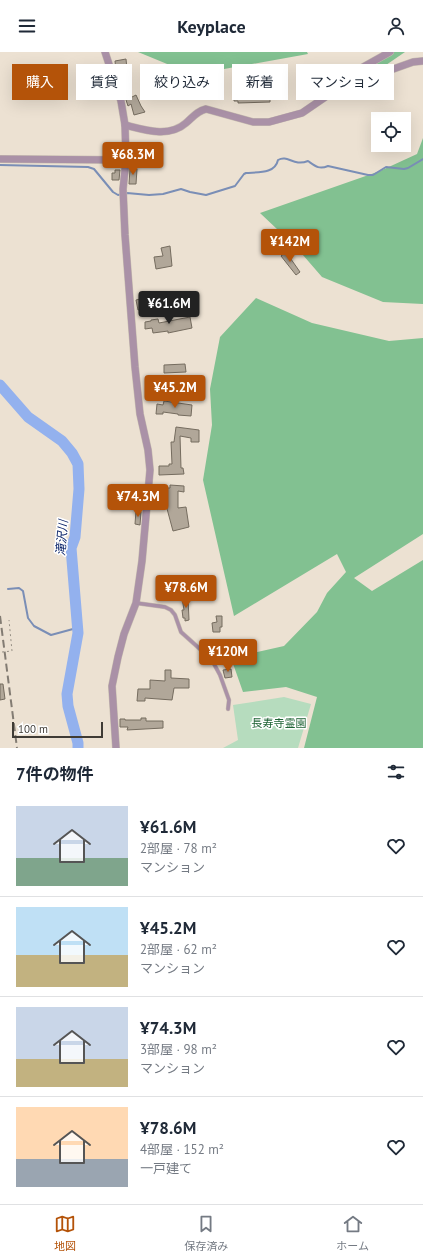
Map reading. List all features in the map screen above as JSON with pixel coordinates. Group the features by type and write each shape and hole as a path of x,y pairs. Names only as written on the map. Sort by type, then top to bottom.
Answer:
{"street":[{"path":"106,52 121,100 125,125 126,160 123,189 125,235 135,367 140,414 148,450 150,470 142,561 136,602 122,640 112,686 116,748"},
{"path":"369,64 390,52"},
{"path":"394,69 413,62 423,61"},
{"path":"125,125 171,132 186,124 200,110 206,109 253,122 269,122 302,113 322,100"},
{"path":"0,159 126,160"}],"lane":[{"path":"136,602 165,607 175,614 181,632 210,658 214,664 220,675 229,700 228,709"}],"path":[{"path":"2,652 12,651 9,620"}],"green space":[{"path":"138,52 307,52 308,54 252,64 232,64 232,68 224,69 224,64 167,64"},
{"path":"382,52 405,52 388,64 376,64"},
{"path":"423,138 423,304 383,302 322,277 296,247 260,213 380,171 417,154"},
{"path":"256,298 312,323 389,341 423,338 423,534 354,578 372,591 423,560 423,748 304,748 317,697 286,687 243,692 231,658 284,646 317,612 327,593 346,572 337,554 234,616 203,480 212,425 210,389 220,337"},
{"name":"長寿寺霊園","path":"284,697 311,704 298,748 223,748 238,740 233,705"}],"building":[{"path":"126,59 126,64 115,64 115,61"},
{"path":"136,95 145,112 134,115 131,104 128,106 126,100 132,100 132,97"},
{"path":"270,100 270,102 238,103 238,101 234,101"},
{"path":"130,169 137,169 136,184 129,184"},
{"path":"115,170 120,170 119,180 112,180 112,173 115,173"},
{"path":"170,246 172,266 156,269 154,257 163,256 161,248"},
{"path":"286,252 300,272 296,275 281,256"},
{"path":"156,295 158,305 138,310 136,300"},
{"path":"190,317 192,328 168,333 168,331 153,333 152,328 145,329 145,322 151,320 158,319 159,323"},
{"path":"185,364 186,372 164,373 164,365"},
{"path":"164,401 192,405 191,416 163,412 163,414 156,414 157,404 163,405"},
{"path":"176,427 199,430 199,442 191,442 191,438 180,436 181,468 183,468 184,474 159,475 159,466 169,466 169,464 172,464 171,442 174,442"},
{"path":"170,485 184,486 184,492 178,491 178,508 186,507 189,527 173,531 166,505 166,488 170,488"},
{"path":"136,511 141,512 140,525 135,524"},
{"path":"182,598 188,598 189,620 185,621 185,618 183,618 182,610 184,610"},
{"path":"216,616 222,616 222,627 220,627 220,632 213,632 212,623 217,622"},
{"path":"231,669 232,677 225,678 223,670"},
{"path":"165,670 171,670 171,678 189,679 189,688 174,688 172,700 145,698 145,701 137,701 138,689 150,689 150,680 165,681"},
{"path":"0,684 3,684 5,699 0,700"},
{"path":"141,718 146,718 146,721 163,721 163,728 127,730 128,727 120,727 120,719 141,720"}],"waterway":[{"path":"0,165 88,167 94,169 113,192 118,195 127,193 149,195 163,194 181,189 206,195 235,186 246,173 270,170 276,165 278,160 285,158 298,163 308,161 315,166 328,166 368,175 373,175 386,167 408,168 423,159"},
{"name":"滝沢川","path":"0,385 28,417 62,441 72,453 78,464 79,489 75,537 71,548 78,633 67,694 68,706 78,748"},
{"path":"8,589 19,588 23,591 28,618 34,626 51,635 73,629 77,622"}],"railway":[{"path":"0,616 17,748"}]}
